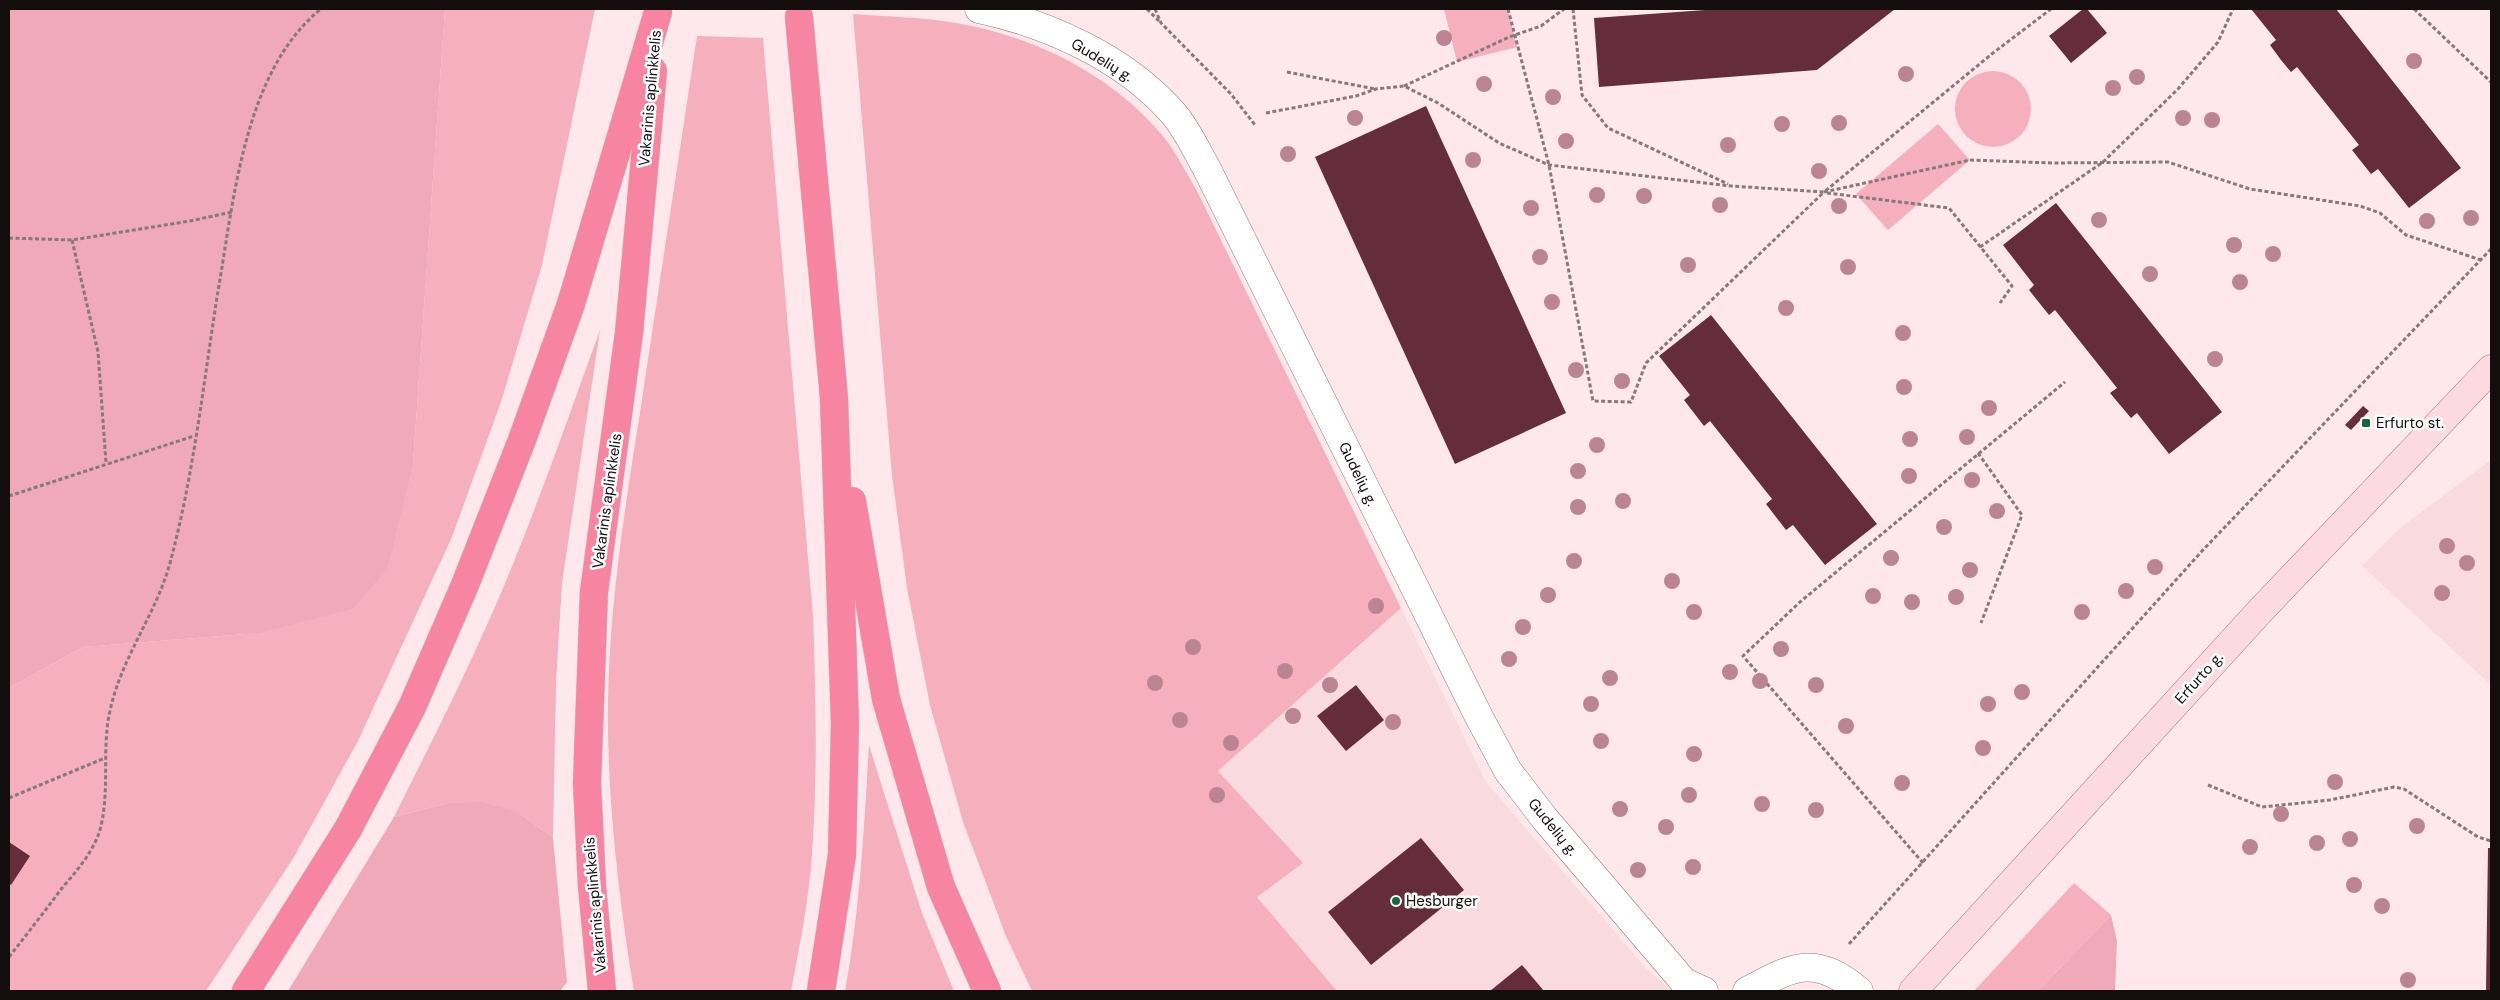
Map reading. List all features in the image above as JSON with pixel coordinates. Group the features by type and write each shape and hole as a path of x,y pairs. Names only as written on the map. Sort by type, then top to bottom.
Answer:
{"highway":[{"name":"Vakarinis aplinkkelis","path":"246,991 348,829 412,707 465,584 522,440 571,304 658,12 630,334 594,592 587,783 592,886 602,991"},
{"path":"800,18 834,398 845,724 842,845 821,991"},
{"path":"834,398 886,699 941,887 987,991"}],"street":[{"name":"Gudelių g.","path":"980,9 1008,15 1083,45 1131,74 1173,112 1206,167 1479,717 1508,771 1545,819 1684,982 1704,991"},
{"name":"Erfurto g.","path":"1913,991 2254,618 2491,369"},
{"path":"1746,991 1785,970 1805,966 1825,970 1859,991"}],"path":[{"path":"9,957 82,864 98,834 104,810 109,712 117,686 148,621 171,561 245,145 261,97 279,57 310,18 321,9"},
{"path":"1147,9 1231,94 1255,125"},
{"path":"1155,9 1161,23"},
{"path":"1508,9 1549,165 1593,401 1631,402 1646,363 1824,192 1993,53 2051,9"},
{"path":"1266,112 1356,96 1376,89 1404,86 1514,34 1541,26 1564,9"},
{"path":"1573,9 1582,95 1608,128 1731,186"},
{"path":"1980,247 2103,162 2178,89 2218,42 2232,9"},
{"path":"2414,9 2491,82"},
{"path":"1287,72 1376,89"},
{"path":"1404,86 1438,103 1499,143 1549,165 1731,186 1824,192 1949,208 2012,286 2000,303"},
{"path":"1824,192 1970,160 2168,162 2250,189 2360,206 2380,213 2406,235 2481,260"},
{"path":"9,238 72,240 190,221 232,212"},
{"path":"72,240 98,352 106,463"},
{"path":"1825,970 2202,551 2491,249"},
{"path":"1923,863 1743,656 1800,602 2065,382"},
{"path":"9,496 194,436"},
{"path":"1978,453 2022,515 1981,623"},
{"path":"9,798 106,758"},
{"path":"2208,785 2262,807 2330,800 2394,787 2404,789 2478,837 2491,841"}],"shaded area":[{"path":"9,9 445,9 413,464 387,570 352,609 258,633 83,647 9,688"},
{"path":"445,9 595,9 542,265 501,402 452,537 358,741 294,857 206,991 9,991 9,688 83,647 258,633 413,464"},
{"path":"1444,9 1508,9 1517,47 1457,62"},
{"path":"853,14 931,19 985,29 1042,48 1069,61 1095,76 1142,113 1167,142 1198,193 1401,608 1218,771 1303,863 1257,897 1337,991 1032,991 1006,936 963,822 930,705 907,588 892,475"},
{"path":"697,36 763,38 813,616 814,647 816,742 815,805 811,867 800,945 791,991 634,991 623,922 615,850 608,742 611,630 630,476"},
{"path":"1986,71 2000,71 2014,77 2025,88 2031,102 2028,124 2020,136 2000,147 1986,147 1972,141 1961,130 1955,116 1955,102 1961,88 1972,77"},
{"path":"1938,124 1970,160 1888,230 1856,194"},
{"path":"600,330 562,583 556,682 553,838 518,812 445,804 394,817 468,667 506,581 548,474"},
{"path":"2491,460 2491,685 2362,566 2400,528"},
{"path":"1401,608 1486,782 1645,967 1671,991 1337,991 1257,897 1303,863 1218,771"},
{"path":"869,745 922,913 954,991 845,991 858,899"},
{"path":"481,802 518,812 553,838 567,982 560,991 288,991 394,817 445,804"},
{"path":"2074,883 2111,915 2038,991 1974,991"},
{"path":"2111,915 2117,941 2115,991 2038,991"}],"building":[{"path":"1719,9 1895,9 1817,70 1599,87 1594,18"},
{"path":"2083,9 2087,9 2107,33 2071,63 2049,36"},
{"path":"2251,9 2336,9 2461,168 2409,208 2378,169 2371,174 2352,150 2359,145 2297,67 2291,72 2281,60 2270,45 2276,40"},
{"path":"1426,106 1566,413 1455,464 1315,157"},
{"path":"2056,203 2222,412 2169,454 2137,413 2131,418 2110,393 2117,388 2055,310 2049,315 2029,290 2034,285 2003,245"},
{"path":"1711,315 1877,524 1825,565 1793,525 1786,530 1766,504 1772,499 1710,421 1704,426 1684,400 1690,395 1659,356"},
{"path":"2363,406 2369,411 2351,430 2345,425"},
{"path":"1356,685 1384,720 1346,751 1317,716"},
{"name":"Hesburger","path":"1421,838 1464,890 1371,965 1328,912"},
{"path":"9,842 30,856 11,885 9,883"},
{"path":"2488,848 2491,848 2491,991 2486,991"},
{"path":"1522,965 1544,991 1490,991"}],"place":[{"name":"Erfurto st.","path":"2366,423"},
{"name":"Hesburger","path":"1396,901"}]}
